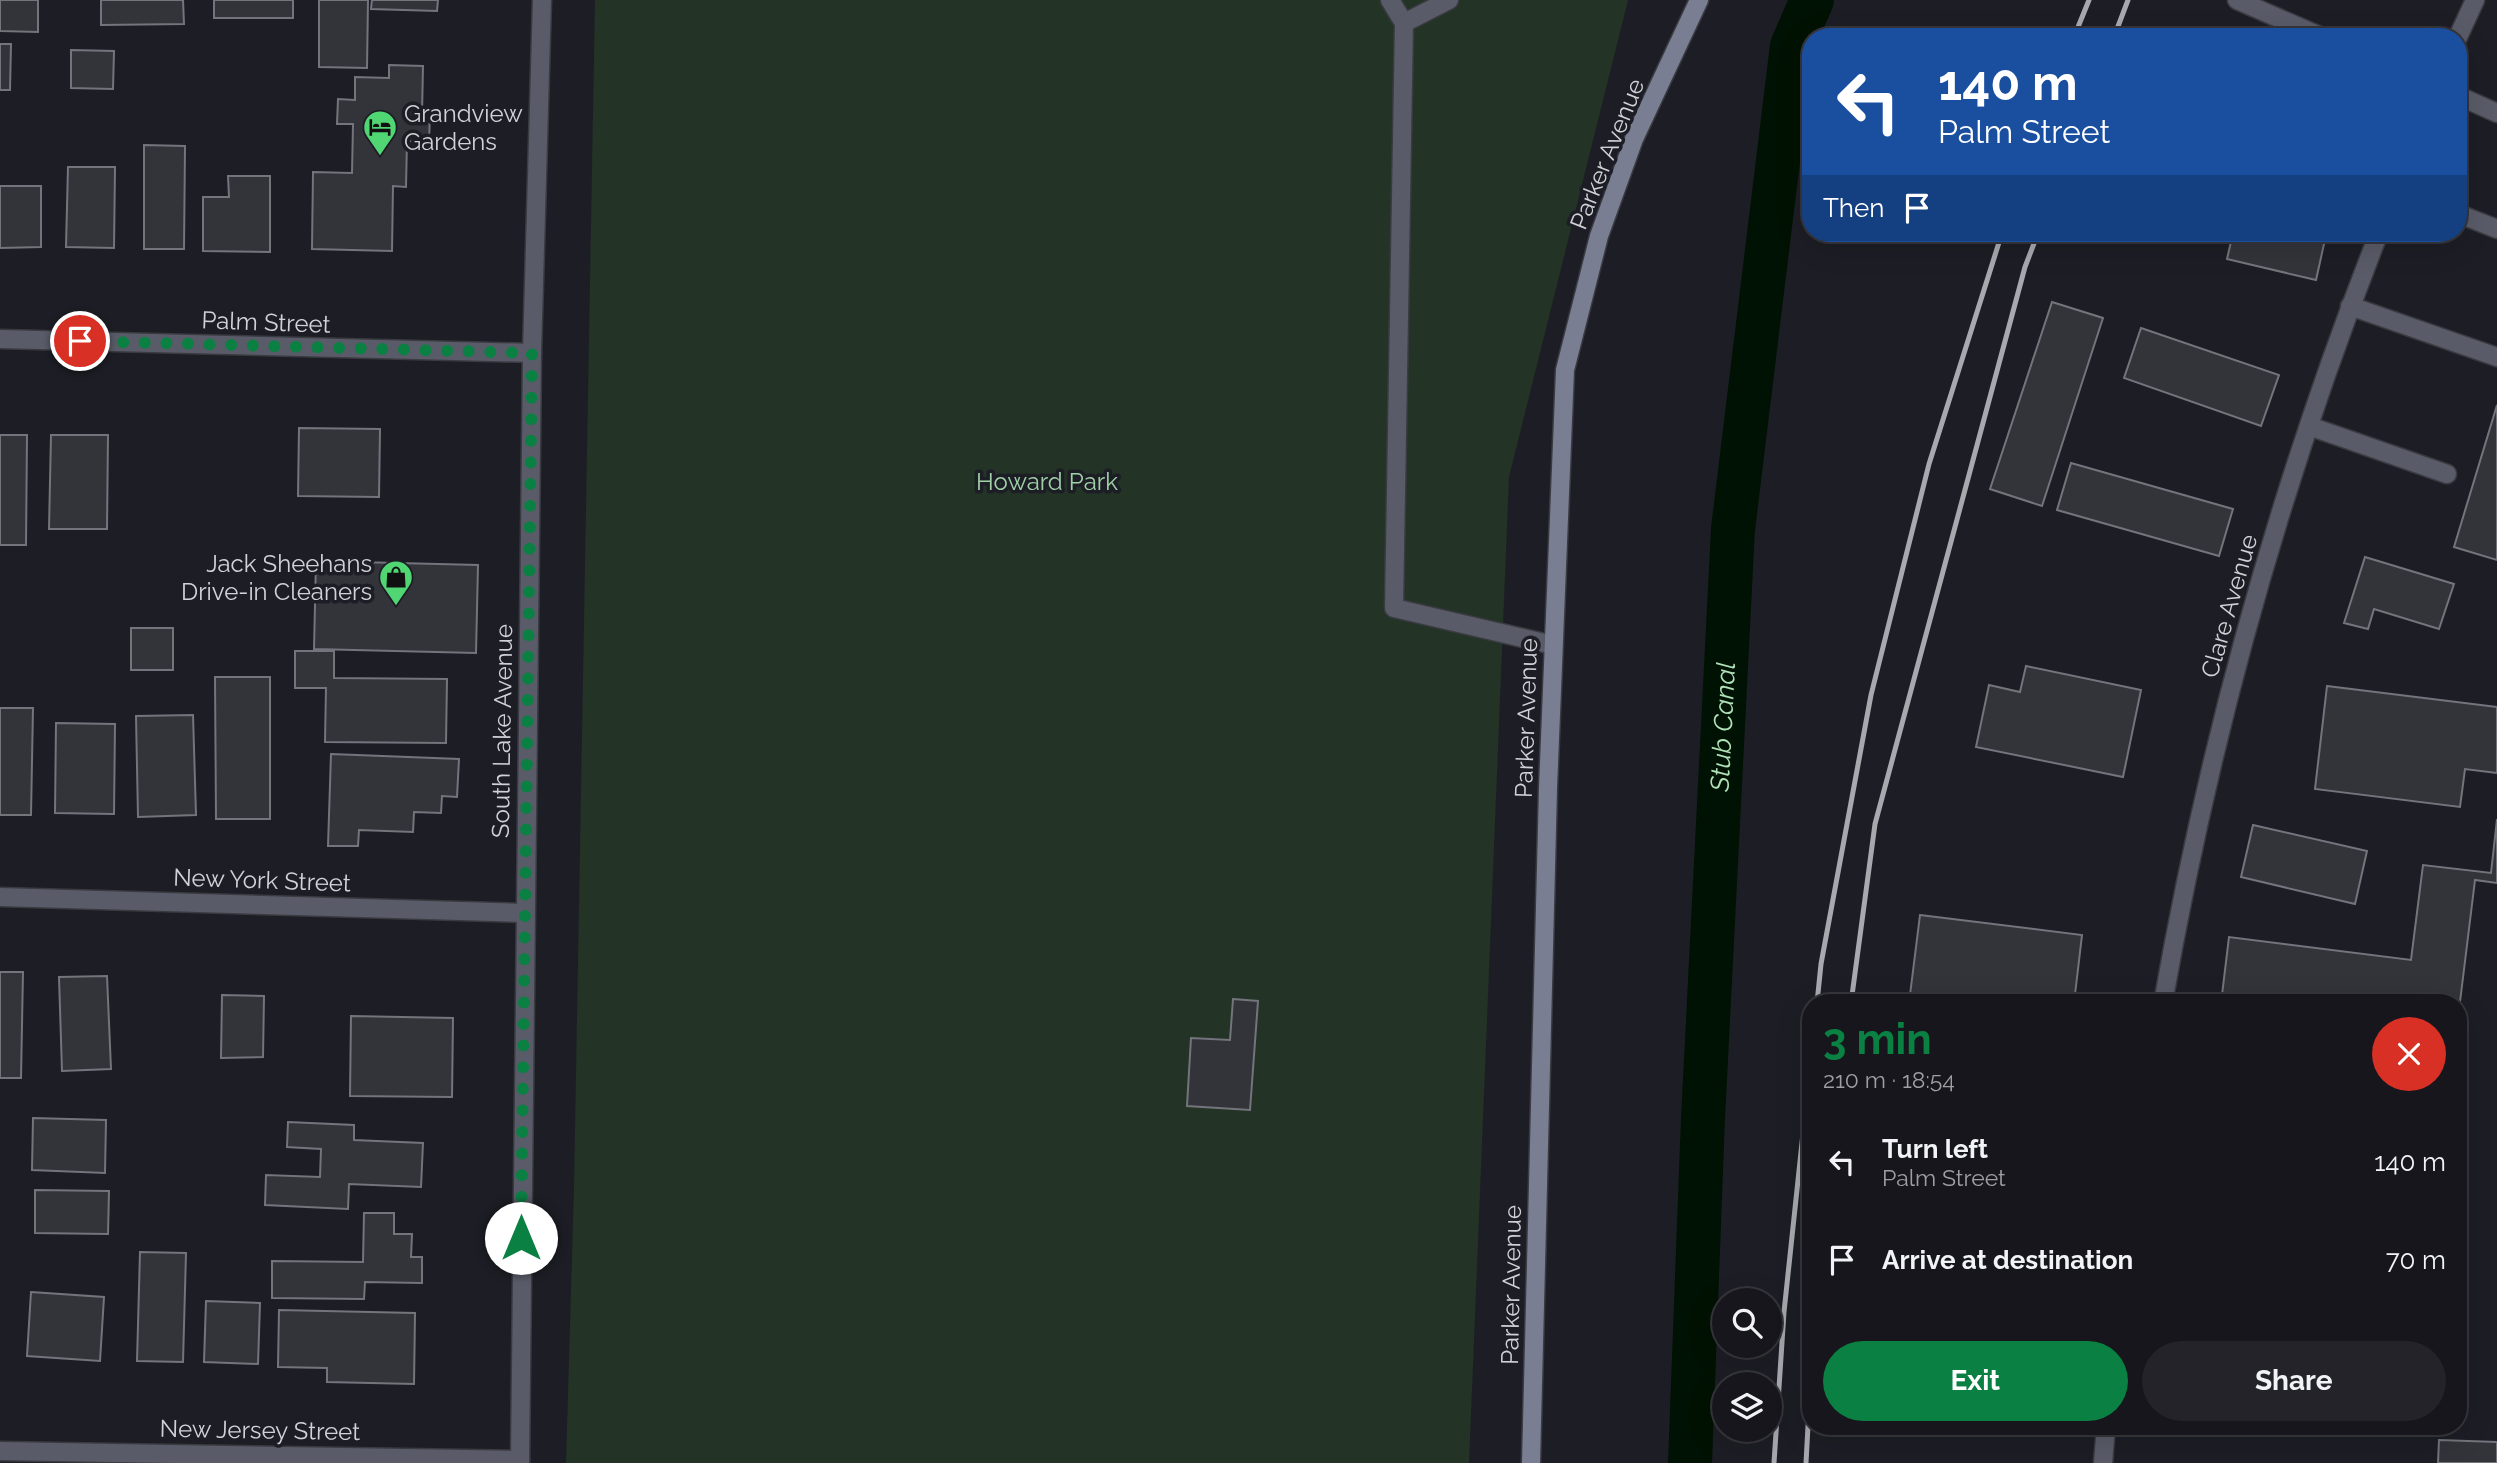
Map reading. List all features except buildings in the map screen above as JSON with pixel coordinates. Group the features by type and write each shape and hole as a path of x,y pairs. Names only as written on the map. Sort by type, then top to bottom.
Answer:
{"street":[{"name":"South Lake Avenue","path":"520,1462 523,913 532,353 542,0"},
{"path":"1390,0 1404,23 1394,608 1553,645"},
{"path":"1404,23 1449,0"},
{"name":"Parker Avenue","path":"1531,1463 1553,645 1565,370 1603,223 1634,139 1699,0"},
{"path":"2237,0 2301,28"},
{"path":"2462,28 2475,0"},
{"path":"2467,100 2497,113"},
{"path":"2467,217 2497,229"},
{"name":"Clare Avenue","path":"2165,994 2181,902 2227,701 2309,426 2350,306 2375,242"},
{"path":"2350,306 2497,358"},
{"name":"Palm Street","path":"0,339 532,353"},
{"path":"2309,426 2447,474"},
{"name":"New York Street","path":"0,897 523,913"},
{"path":"2103,1463 2105,1435"},
{"name":"New Jersey Street","path":"0,1451 520,1462"}],"green space":[{"name":"Howard Park","path":"595,0 1628,0 1509,477 1469,1463 566,1463 574,1188"}],"waterway":[{"name":"Stub Canal","path":"1690,1463 1703,1118 1733,529 1792,46 1812,0"}],"railway":[{"path":"2078,28 2089,0"},
{"path":"2117,28 2128,0"},
{"path":"1818,994 1821,964 1871,695 1929,464 1999,242"},
{"path":"1852,994 1875,824 2025,267 2035,242"},
{"path":"1774,1463 1784,1312 1802,1143"},
{"path":"1806,1463 1808,1435"}],"place":[{"name":"Grandview Gardens","path":"380,157"},
{"name":"Jack Sheehans Drive-in Cleaners","path":"396,607"}],"route":[{"path":"80,341 532,353 521,1238"}]}
